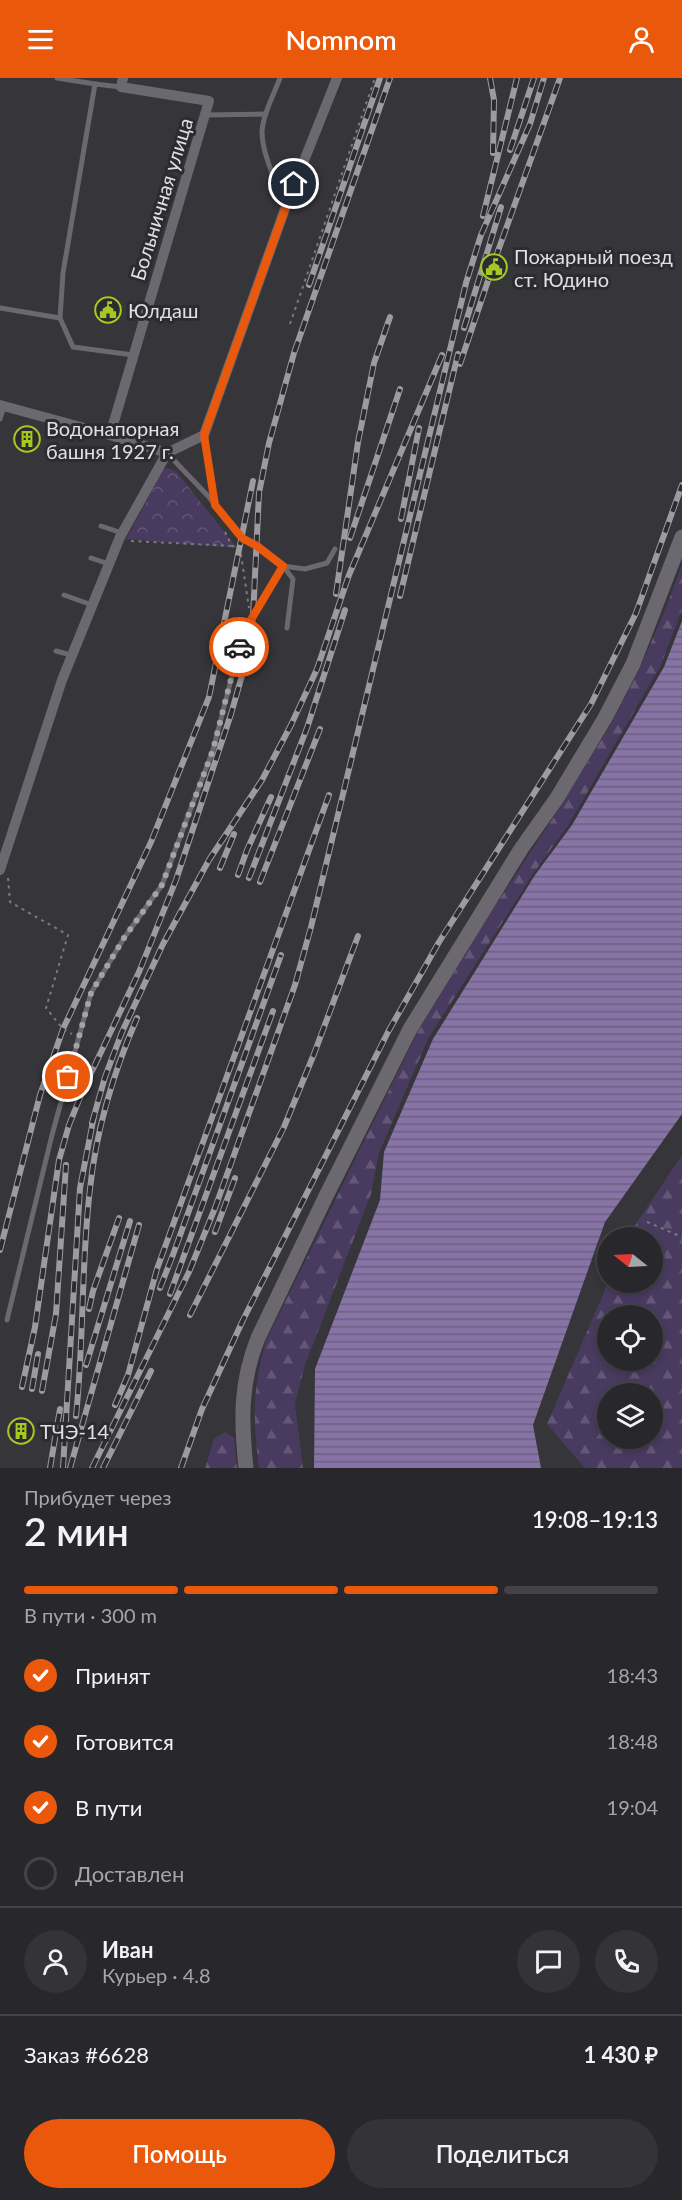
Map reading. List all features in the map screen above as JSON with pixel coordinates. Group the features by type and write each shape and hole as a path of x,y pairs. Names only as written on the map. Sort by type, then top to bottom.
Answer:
{"main road":[{"path":"246,1468 242,1409 244,1383 258,1338 410,1029 605,718 633,664 682,537"}],"street":[{"path":"4,874 28,781 72,656 120,536 167,453 204,435 286,206 337,78"},
{"name":"Больничная улица","path":"111,435 209,101 122,82"},
{"path":"2,406 111,435 167,453"}],"lane":[{"path":"57,78 95,84 122,82"},
{"path":"280,78 266,114 262,132 271,170 286,206"},
{"path":"95,84 63,273 60,318 73,347 134,355"},
{"path":"205,115 266,114"},
{"path":"0,308 60,318"},
{"path":"0,419 2,406"},
{"path":"204,435 215,505"},
{"path":"167,453 242,538 257,546 283,566 293,579 287,628"},
{"path":"101,526 120,536"},
{"path":"283,566 305,569 327,563 335,549"},
{"path":"91,558 109,564"},
{"path":"7,1320 52,1135 91,993 124,938 162,885 213,750 243,633 283,566"},
{"path":"64,595 92,604"},
{"path":"56,651 72,656"}],"path":[{"path":"290,324 375,78"},
{"path":"223,527 232,546"},
{"path":"120,536 240,548 251,621"},
{"path":"4,874 10,902 68,935 46,1008 63,1029 78,1038"},
{"path":"647,1222 682,1238"}],"green space":[{"path":"164,469 176,471 237,548 126,539"},
{"path":"682,565 682,610 661,665 569,824 533,874 428,1039 379,1153 371,1194 305,1365 295,1403 303,1468 259,1468 255,1404 258,1374 266,1341 417,1033 485,921 559,809 611,724 640,668"},
{"path":"682,1155 682,1468 585,1468 547,1424 597,1308 597,1371 663,1371 663,1305 598,1305 604,1293 663,1293 663,1227 634,1227"},
{"path":"225,1432 234,1438 237,1468 205,1468 214,1439"}],"shaded area":[{"path":"682,621 682,1114 603,1227 597,1227 597,1245 533,1425 541,1468 314,1468 315,1369 380,1200 384,1152 433,1039 535,875 572,825 664,667"}],"railway":[{"path":"309,285 380,78"},
{"path":"22,1387 35,1327 59,1160 69,1125 83,1090 139,972 176,880 231,714 245,665 253,617 259,493 269,443 294,353 390,78"},
{"path":"490,78 494,100 493,153"},
{"path":"483,216 517,78"},
{"path":"510,150 534,78"},
{"path":"92,1468 189,1272 215,1208 295,985 311,927 466,283 481,235 530,124 544,78"},
{"path":"460,364 560,78"},
{"path":"464,328 501,207"},
{"path":"336,594 358,442 374,363 390,317"},
{"path":"400,596 458,354"},
{"path":"92,1123 105,1077 122,1032 163,944 209,860 262,780 317,669 349,575 442,355"},
{"path":"350,538 400,389"},
{"path":"401,519 419,428"},
{"path":"0,1250 40,1095 63,1029 151,842 209,697 253,481"},
{"path":"181,1468 202,1409 243,1320 388,1032 439,942 591,704 636,613 682,485"},
{"path":"249,878 307,728 345,610"},
{"path":"260,882 320,729"},
{"path":"115,1405 128,1375 157,1269 329,795"},
{"path":"238,875 271,797"},
{"path":"220,868 234,834"},
{"path":"190,1315 284,1127 358,936"},
{"path":"160,1288 281,955"},
{"path":"170,1294 273,1011"},
{"path":"76,1416 85,1245 93,1167 107,1102 137,1018"},
{"path":"63,1468 80,1188 94,1116"},
{"path":"42,1391 56,1314 66,1165"},
{"path":"215,1232 235,1178"},
{"path":"89,1309 93,1291 119,1218"},
{"path":"86,1365 130,1221"},
{"path":"70,1468 139,1225"},
{"path":"32,1389 38,1354"},
{"path":"103,1468 151,1371"},
{"path":"50,1468 60,1409"}],"way so far":[{"path":"68,1077 91,993 124,938 162,885 213,750 239,647"}],"place":[{"name":"Пожарный поезд ст. Юдино","path":"494,267"},
{"name":"Юлдаш","path":"108,310"},
{"name":"Водонапорная башня 1927 г.","path":"27,439"},
{"name":"ТЧЭ-14","path":"21,1431"}],"route":[{"path":"239,647 243,633 283,566 257,546 242,538 215,505 204,435 294,184"}]}
